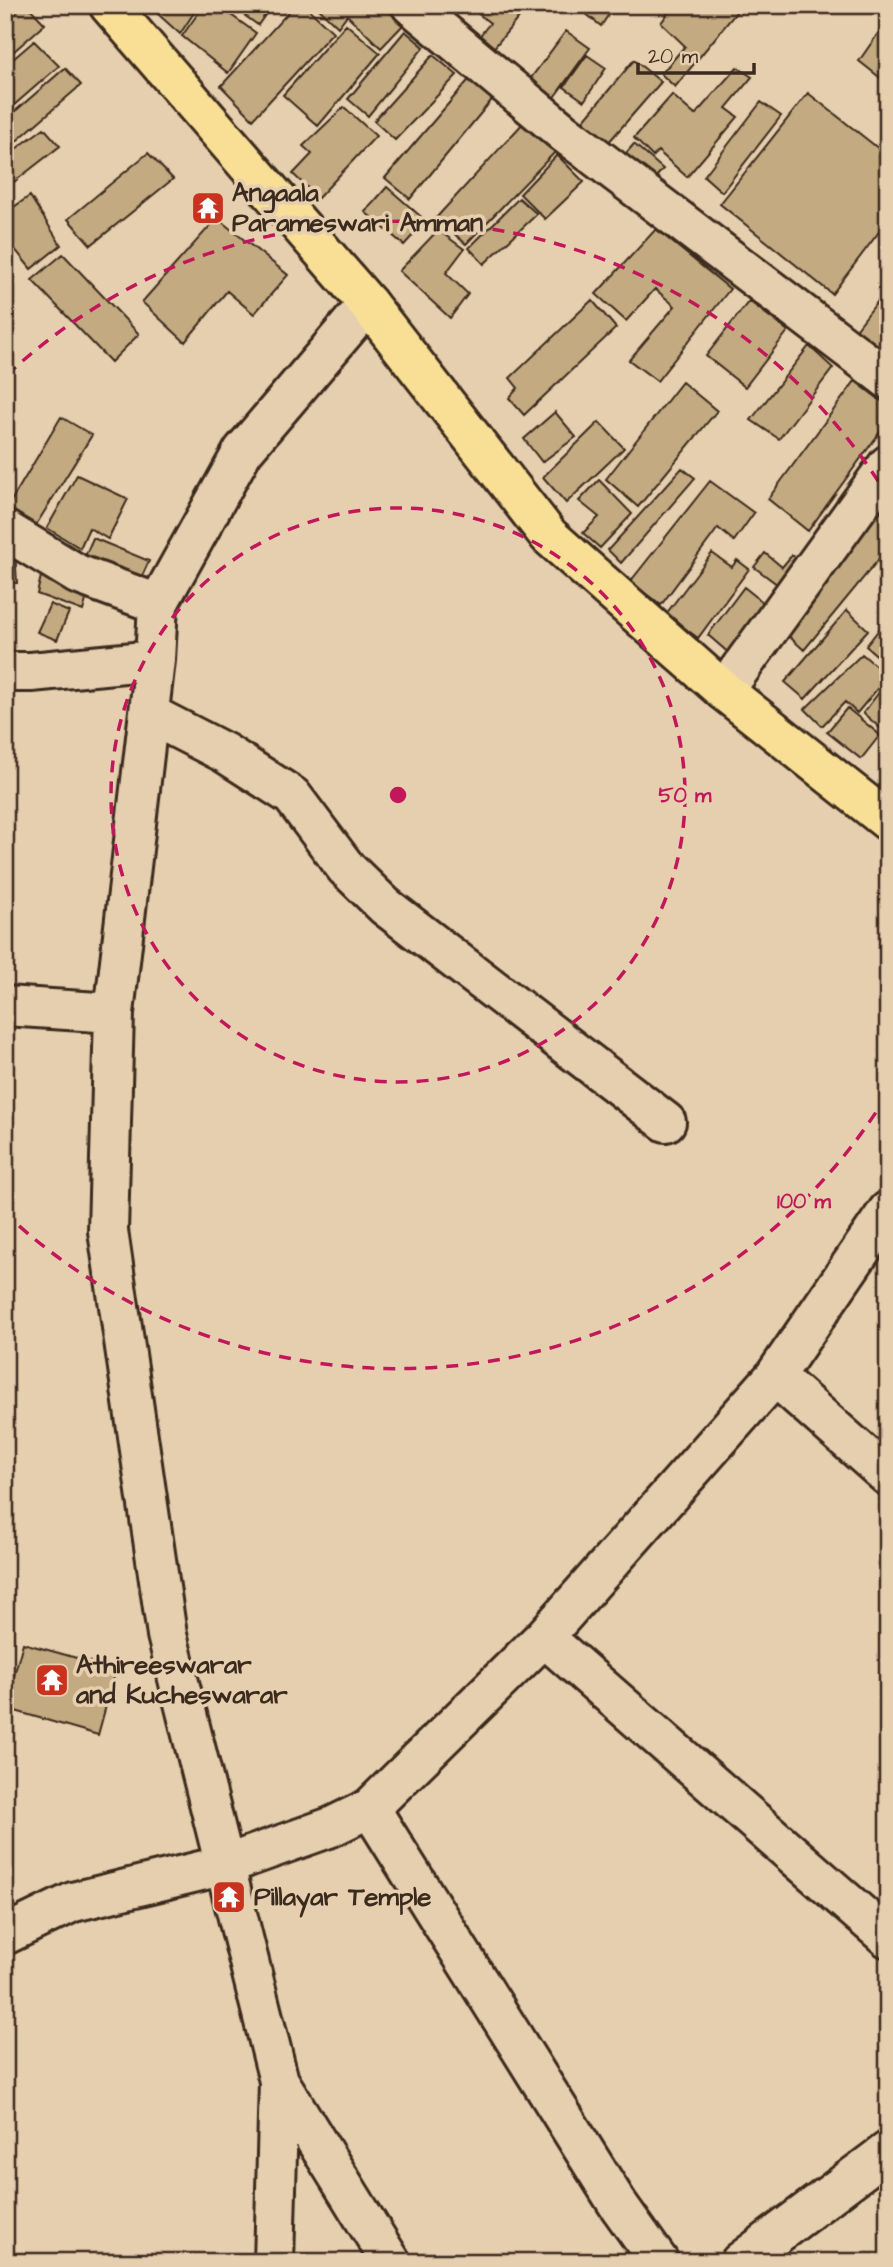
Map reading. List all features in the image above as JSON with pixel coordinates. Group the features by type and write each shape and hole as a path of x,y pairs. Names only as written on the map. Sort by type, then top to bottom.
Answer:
{"highway":[{"path":"109,5 368,304 549,536 724,691 888,821"}],"street":[{"path":"411,5 563,132 888,379"},
{"path":"274,2262 279,2081 167,1635 108,1231 114,1013 155,660 158,604 243,451 368,304"},
{"path":"724,691 888,465"},
{"path":"5,530 76,574 158,604"},
{"path":"5,672 32,672 155,660"},
{"path":"149,714 225,753 292,796 346,868 385,906 666,1122"},
{"path":"5,1006 114,1013"},
{"path":"5,1935 73,1902 225,1865 331,1827 370,1808 544,1637 775,1376 888,1211"},
{"path":"775,1376 888,1476"},
{"path":"544,1637 888,1938"},
{"path":"370,1808 617,2203 659,2262"},
{"path":"279,2081 391,2262"},
{"path":"740,2262 888,2151"}],"building":[{"path":"24,5 45,24 5,59 5,22"},
{"path":"148,5 199,5 180,34"},
{"path":"204,5 217,5 256,33 228,73 182,36"},
{"path":"230,5 272,5 258,25"},
{"path":"295,5 304,5 333,32 253,119 221,86"},
{"path":"315,5 381,5 404,24 381,48 347,15 338,27"},
{"path":"467,5 529,5 493,49 478,38 490,23"},
{"path":"581,5 615,5 601,26 579,8"},
{"path":"674,5 734,5 739,9 675,87 661,74 685,46 661,23"},
{"path":"888,19 888,84 859,61"},
{"path":"346,24 380,53 318,126 283,95"},
{"path":"405,31 424,47 368,116 348,99"},
{"path":"566,31 590,48 547,107 522,90"},
{"path":"34,41 59,66 5,113 5,66"},
{"path":"433,55 457,75 395,140 374,121"},
{"path":"587,55 606,68 584,101 564,87"},
{"path":"634,60 661,82 608,143 583,121"},
{"path":"737,67 752,77 726,108 738,117 687,177 658,151 653,157 634,138 672,95 695,115"},
{"path":"65,68 81,85 5,151 5,120"},
{"path":"472,76 495,96 410,199 385,178"},
{"path":"808,93 888,156 888,220 832,294 720,204"},
{"path":"761,102 781,116 722,192 704,176"},
{"path":"344,107 376,136 318,198 293,174 312,154 303,146"},
{"path":"525,121 557,150 466,244 436,218"},
{"path":"44,128 60,146 14,182 5,172 5,157"},
{"path":"634,144 663,169 649,185 620,160"},
{"path":"148,153 173,179 91,245 68,219"},
{"path":"557,155 584,182 545,219 520,194"},
{"path":"387,187 426,221 404,245 365,212"},
{"path":"30,196 61,245 31,269 5,237 5,213"},
{"path":"519,198 537,214 484,264 469,248"},
{"path":"217,218 288,275 254,314 227,291 185,342 142,302"},
{"path":"656,229 730,289 657,381 629,360 675,306 655,289 626,321 596,294"},
{"path":"438,230 464,249 446,273 468,294 450,318 399,271"},
{"path":"63,254 139,334 111,362 32,280"},
{"path":"888,288 888,363 851,336"},
{"path":"592,300 616,328 524,415 509,398 518,388 510,378"},
{"path":"749,301 788,331 745,387 706,356"},
{"path":"809,346 833,368 779,439 751,420"},
{"path":"855,381 888,406 888,421 808,531 768,499"},
{"path":"682,382 717,411 638,507 606,479"},
{"path":"555,412 576,437 542,462 524,439"},
{"path":"61,417 92,435 36,525 7,508"},
{"path":"599,422 624,448 566,503 543,477"},
{"path":"682,468 695,478 621,563 608,550"},
{"path":"77,475 128,499 108,539 89,528 80,548 47,528"},
{"path":"599,480 632,514 600,548 583,533 599,517 579,501"},
{"path":"710,481 754,513 734,541 718,528 661,605 630,582"},
{"path":"879,510 888,516 888,548 804,650 782,630"},
{"path":"93,538 149,561 138,585 82,563"},
{"path":"5,551 15,551 17,583 5,583"},
{"path":"712,553 732,567 737,560 749,569 698,638 666,614"},
{"path":"765,553 782,567 792,555 809,566 789,593 754,567"},
{"path":"41,576 88,593 83,611 37,594"},
{"path":"744,587 770,608 731,655 708,635"},
{"path":"50,604 69,612 57,640 37,632"},
{"path":"847,610 868,630 805,699 785,682"},
{"path":"888,618 888,665 866,646"},
{"path":"862,654 888,676 857,713 845,702 822,726 805,709"},
{"path":"888,681 888,733 887,734 863,713"},
{"path":"847,708 880,735 861,759 827,732"},
{"path":"23,1643 116,1669 98,1735 5,1708"}],"place":[{"name":"Angaala Parameswari Amman","path":"208,208"},
{"name":"Athireeswarar and Kucheswarar","path":"52,1680"},
{"name":"Pillayar Temple","path":"229,1897"}]}
